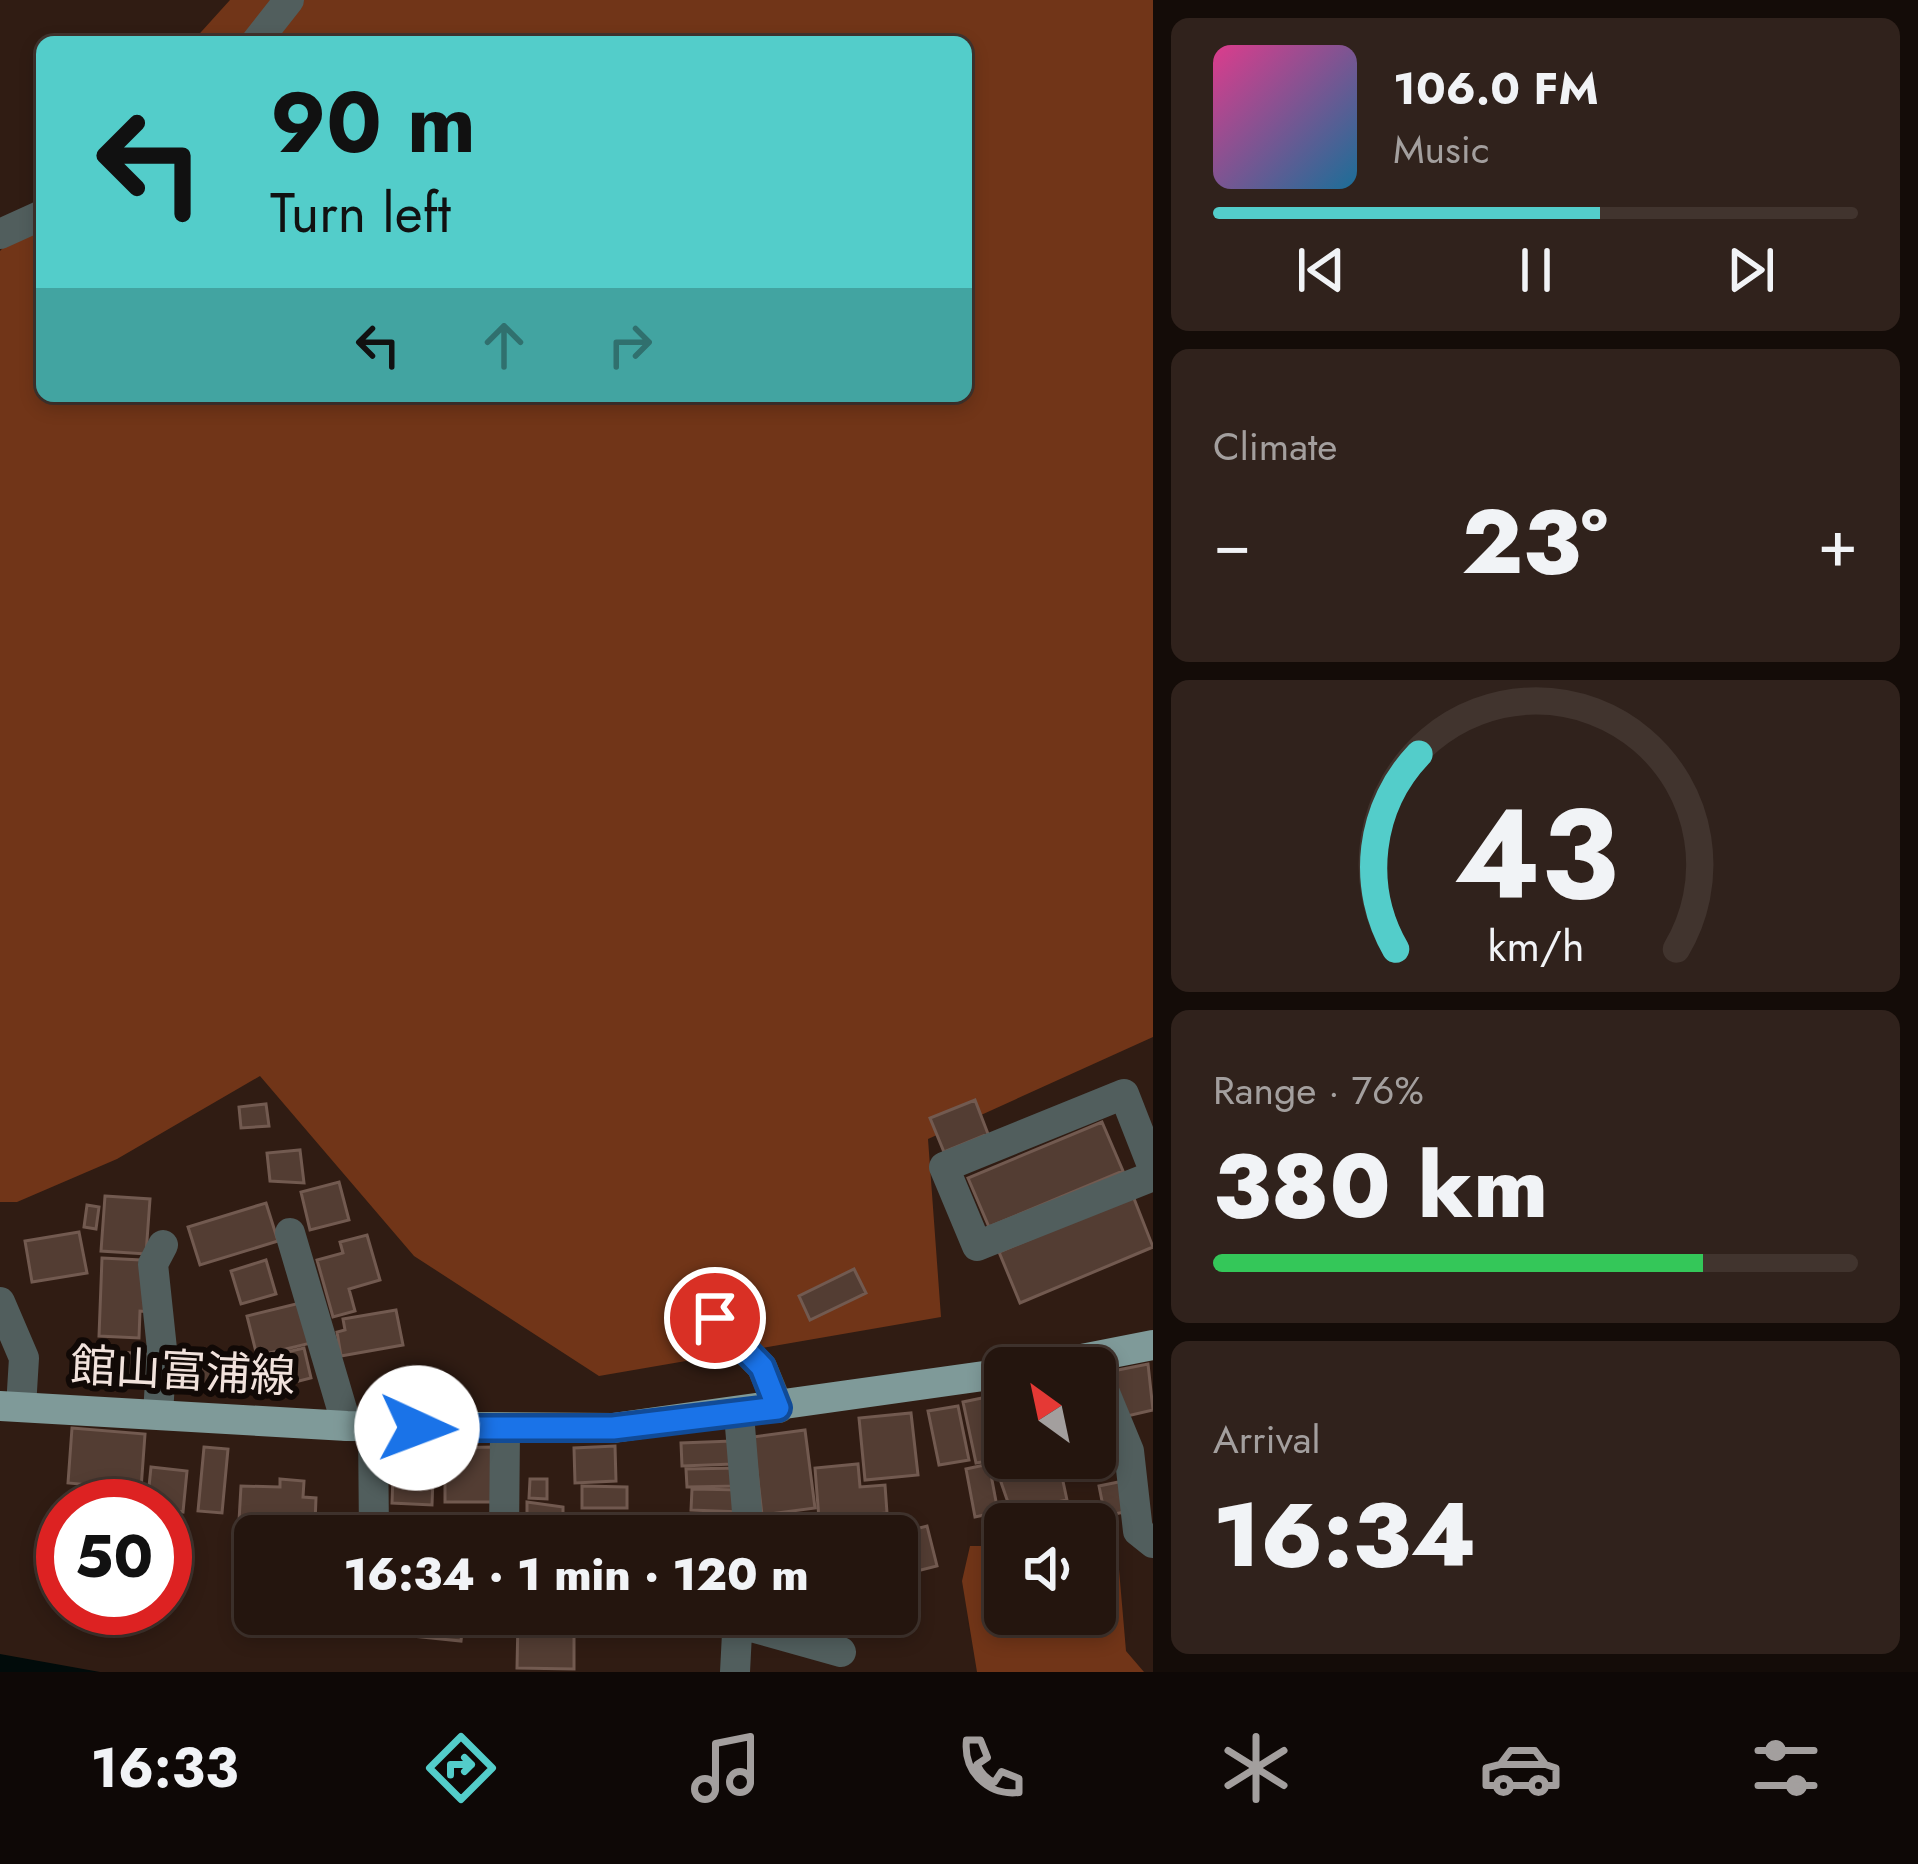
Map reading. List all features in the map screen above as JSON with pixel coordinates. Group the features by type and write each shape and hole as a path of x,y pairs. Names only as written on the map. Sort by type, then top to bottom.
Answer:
{"main road":[{"path":"1116,1353 1153,1345"},
{"name":"館山富浦線","path":"10,1407 360,1426 505,1431 613,1428 984,1376"}],"street":[{"path":"261,36 289,0"},
{"path":"0,233 36,218"},
{"path":"1124,1094 1153,1172 977,1246 944,1168 1124,1094"},
{"path":"290,1233 360,1426 371,1515"},
{"path":"158,1414 162,1349 153,1264 163,1245"},
{"path":"0,1302 24,1358 10,1407"},
{"path":"715,1318 762,1367 778,1408"},
{"path":"739,1414 747,1515"},
{"path":"1116,1420 1129,1451 1138,1532 1153,1543"},
{"path":"504,1515 505,1431"},
{"path":"734,1672 737,1635"},
{"path":"788,1635 841,1652"}],"shaded area":[{"path":"230,0 1153,0 1153,1037 928,1139 941,1317 599,1376 414,1256 260,1076 117,1159 17,1202 0,1202 0,251 36,212 36,402 972,402 972,36 197,36"},
{"path":"970,1546 984,1546 984,1635 1116,1635 1117,1546 1126,1651 1144,1672 977,1672 962,1581"},
{"path":"0,1654 100,1672 0,1672"}],"building":[{"path":"975,1100 988,1134 944,1152 930,1118"},
{"path":"266,1104 269,1126 241,1128 239,1107"},
{"path":"1102,1122 1123,1171 989,1227 968,1178"},
{"path":"300,1150 304,1183 270,1181 267,1153"},
{"path":"339,1182 349,1220 310,1230 301,1192"},
{"path":"105,1196 150,1199 146,1254 101,1251"},
{"path":"1133,1196 1153,1247 1020,1303 999,1252"},
{"path":"266,1203 278,1241 200,1265 188,1227"},
{"path":"87,1205 99,1207 96,1229 84,1227"},
{"path":"79,1232 87,1273 32,1282 25,1241"},
{"path":"367,1235 380,1280 349,1289 355,1311 333,1317 317,1260 343,1253 340,1242"},
{"path":"102,1258 141,1260 153,1312 140,1311 139,1338 99,1336"},
{"path":"266,1260 276,1294 241,1304 231,1271"},
{"path":"854,1269 866,1293 810,1320 799,1296"},
{"path":"300,1303 311,1343 257,1356 247,1316"},
{"path":"396,1310 403,1345 341,1356 337,1332 345,1330 343,1319"},
{"path":"304,1348 311,1378 264,1390 256,1359"},
{"path":"108,1351 157,1355 154,1386 105,1382"},
{"path":"181,1357 248,1357 248,1389 181,1389"},
{"path":"1148,1364 1153,1410 1123,1417 1116,1370"},
{"path":"984,1398 984,1462 976,1463 963,1402"},
{"path":"958,1406 969,1460 939,1465 928,1411"},
{"path":"911,1413 918,1475 865,1480 859,1418"},
{"path":"72,1428 145,1434 142,1479 68,1479"},
{"path":"805,1430 815,1508 762,1515 753,1437"},
{"path":"732,1441 733,1464 682,1466 681,1443"},
{"path":"615,1446 616,1481 575,1483 574,1448"},
{"path":"204,1447 228,1449 222,1513 198,1511"},
{"path":"493,1447 493,1502 445,1502 445,1448"},
{"path":"394,1449 434,1451 432,1505 392,1503"},
{"path":"858,1464 860,1487 885,1485 887,1513 819,1515 815,1468"},
{"path":"984,1465 984,1479 992,1479 996,1503 984,1503 984,1515 975,1517 966,1469"},
{"path":"151,1467 187,1471 186,1479 150,1479"},
{"path":"739,1468 739,1486 687,1487 686,1469"},
{"path":"280,1479 304,1481 303,1497 316,1498 315,1515 239,1515 241,1486 280,1487"},
{"path":"530,1479 547,1479 547,1499 529,1498"},
{"path":"1000,1479 1062,1479 1067,1500 1008,1503"},
{"path":"1128,1480 1134,1510 1116,1514 1116,1503 1102,1503 1099,1486"},
{"path":"582,1486 627,1487 627,1508 582,1508"},
{"path":"692,1489 743,1490 742,1512 691,1510"},
{"path":"527,1502 563,1507 563,1515 527,1515"},
{"path":"927,1526 937,1566 918,1571 918,1528"},
{"path":"411,1635 462,1635 461,1641"},
{"path":"518,1635 574,1635 574,1669 517,1668"}],"route":[{"path":"417,1428 613,1428 778,1408 762,1367 715,1318"}]}
